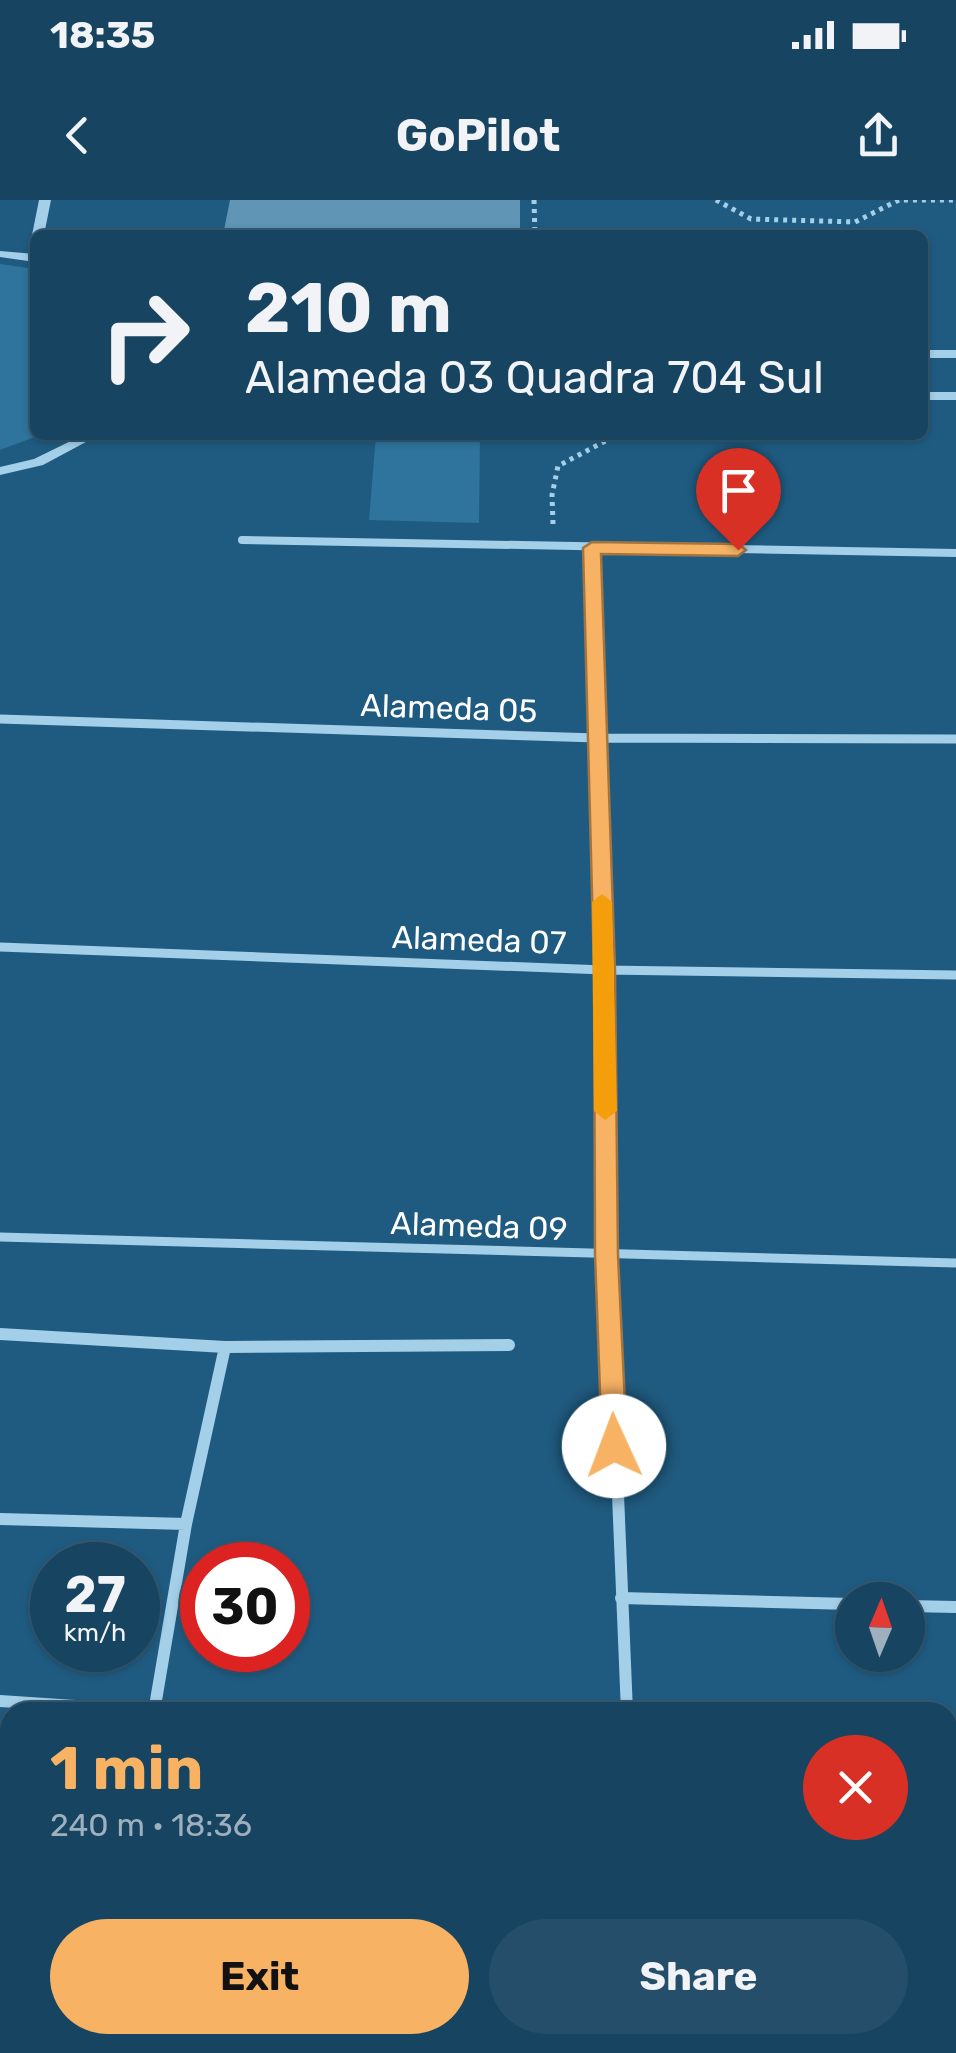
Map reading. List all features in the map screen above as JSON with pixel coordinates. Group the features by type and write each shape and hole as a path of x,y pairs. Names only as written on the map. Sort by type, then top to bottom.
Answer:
{"street":[{"path":"39,230 45,200"},
{"path":"0,254 30,257"},
{"path":"928,354 956,354"},
{"path":"928,396 956,396"},
{"path":"0,471 38,462 83,440"},
{"path":"242,540 956,554"},
{"path":"592,548 604,970 606,1255 626,1702"},
{"name":"Alameda 05","path":"0,719 597,738 956,739"},
{"name":"Alameda 07","path":"0,947 604,970 956,975"},
{"name":"Alameda 09","path":"0,1237 956,1263"},
{"path":"0,1334 224,1347 510,1345"},
{"path":"156,1702 186,1524 224,1347"},
{"path":"0,1519 186,1524"},
{"path":"621,1598 835,1604"},
{"path":"925,1606 956,1607"}],"path":[{"path":"534,200 534,230"},
{"path":"716,200 751,219 855,222 900,200 956,200"},
{"path":"554,547 552,495 558,466 606,440"}],"shaded area":[{"path":"0,264 30,268 30,439 0,450"},
{"path":"376,440 480,440 479,523 369,520"}],"building":[{"path":"230,200 520,200 520,230 224,230"}],"slow traffic":[{"path":"602,902 605,1111"}],"route":[{"path":"614,1446 606,1255 604,970 592,548 738,550"}]}
